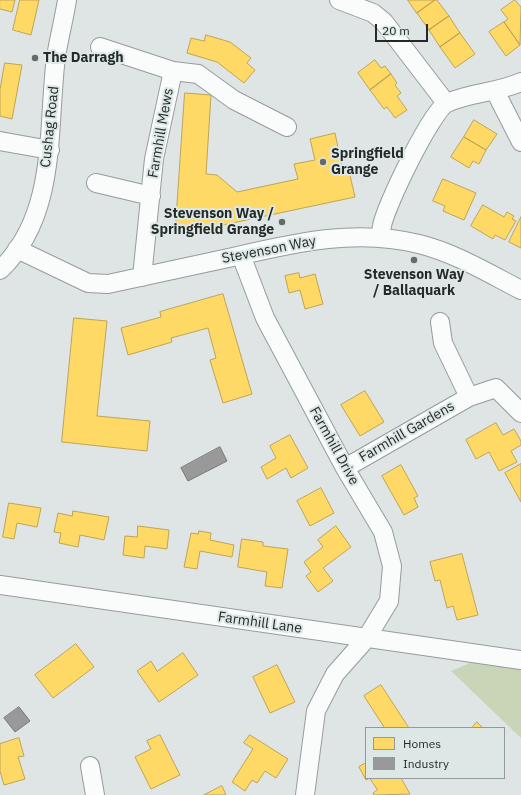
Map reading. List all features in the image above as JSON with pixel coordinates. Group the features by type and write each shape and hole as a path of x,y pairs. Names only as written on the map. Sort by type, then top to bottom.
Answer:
{"street":[{"name":"Cushag Road","path":"0,270 17,249 28,232 35,215 50,150 56,57 67,0"},
{"path":"339,0 365,4 384,22 446,103"},
{"name":"Farmhill Mews","path":"100,47 172,71 198,74 234,100 287,127"},
{"name":"Farmhill Mews","path":"142,277 154,159 172,71"},
{"path":"382,238 382,226 389,203 433,117 446,103 469,95 495,92 521,82"},
{"path":"495,92 521,142"},
{"path":"0,141 50,150"},
{"name":"Farmhill Mews","path":"96,183 151,196"},
{"name":"Stevenson Way","path":"17,249 88,283 108,284 279,246 345,237 382,238 418,243 451,254 521,290"},
{"name":"Farmhill Drive","path":"241,255 265,318 345,468 383,532 392,566 389,601 366,638 335,674 316,711 305,795"},
{"name":"Farmhill Gardens","path":"440,322 443,343 469,397"},
{"name":"Farmhill Gardens","path":"345,468 469,397 496,388 521,413"},
{"name":"Farmhill Lane","path":"0,585 521,660"},
{"path":"90,766 95,795"}],"green space":[{"path":"475,661 521,668 521,738 451,671"}],"building: Homes":[{"path":"0,0 15,0 12,12 0,9"},
{"path":"20,0 39,0 31,35 13,30"},
{"path":"408,0 435,0 417,13"},
{"path":"437,0 449,16 429,30 417,13"},
{"path":"515,0 521,7 520,45 504,22 508,19 501,10"},
{"path":"449,16 460,33 440,47 429,30"},
{"path":"504,22 520,45 506,56 489,32"},
{"path":"460,33 475,54 455,68 440,47"},
{"path":"206,35 230,42 251,58 247,63 255,70 244,83 217,62 187,53 191,38 204,41"},
{"path":"375,60 381,68 385,66 391,74 370,90 358,73"},
{"path":"5,63 22,65 12,119 0,116 0,90"},
{"path":"391,74 397,83 395,85 401,93 397,96 407,110 395,118 387,107 384,109 370,90"},
{"name":"Springfield Grange","path":"185,93 211,95 206,174 217,175 237,192 298,179 294,164 315,160 310,139 335,133 343,172 349,171 355,197 190,232 178,229 176,220"},
{"path":"474,120 497,134 486,150 464,137"},
{"path":"464,137 486,150 479,164 473,161 469,168 451,157"},
{"path":"443,179 476,193 464,220 443,211 445,206 433,201"},
{"path":"483,205 504,217 507,212 514,216 512,219 516,221 505,240 495,235 493,239 471,226"},
{"path":"521,217 521,248 509,242"},
{"path":"299,273 300,278 315,274 323,304 305,309 300,290 289,293 285,276"},
{"path":"223,294 252,394 223,403 210,360 216,358 208,328 171,338 172,342 128,355 121,328 161,317 160,312"},
{"path":"74,318 107,321 97,416 150,421 147,451 62,442"},
{"path":"365,391 384,422 360,436 341,405"},
{"path":"496,423 503,435 514,429 521,441 521,445 511,451 517,462 499,471 489,452 476,459 466,440"},
{"path":"290,435 308,468 291,478 286,468 267,479 261,467 276,458 270,446"},
{"path":"521,464 521,502 505,473"},
{"path":"401,465 418,496 414,498 418,507 404,515 382,476"},
{"path":"321,488 334,513 310,526 297,501"},
{"path":"9,503 41,508 37,527 17,523 14,539 3,537"},
{"path":"73,511 109,517 104,540 80,535 78,547 59,543 61,533 54,532 58,513 72,516"},
{"path":"138,526 169,530 167,549 145,546 144,558 123,555 125,536 137,537"},
{"path":"336,526 351,547 323,568 333,581 318,592 306,576 311,572 304,562 323,547 318,540"},
{"path":"199,531 211,533 210,540 234,545 232,557 200,551 197,569 184,567 191,533 198,534"},
{"path":"242,539 263,542 263,546 288,549 282,588 265,586 267,572 238,567"},
{"path":"462,554 478,615 457,620 453,606 447,608 440,580 435,581 430,562"},
{"path":"76,644 94,667 53,698 35,675"},
{"path":"183,653 198,675 159,702 137,671 151,661 157,671"},
{"path":"277,665 295,702 270,713 253,677"},
{"path":"381,685 408,727 384,727 364,696"},
{"path":"477,722 482,727 473,727"},
{"path":"160,735 180,775 151,789 135,757 151,749 147,741"},
{"path":"250,735 288,759 276,778 265,771 257,783 252,780 245,791 232,782 253,749 244,743"},
{"path":"19,738 24,756 18,757 25,779 4,785 0,771 0,744"},
{"path":"365,764 365,778 359,767"},
{"path":"371,779 402,779 410,794 374,795 373,793 377,790"},
{"path":"222,786 226,795 204,795"}],"building: Industry":[{"path":"220,447 227,461 188,481 181,468"},
{"path":"19,707 30,721 15,732 4,718"}],"place":[{"name":"The Darragh","path":"35,58"},
{"name":"Springfield Grange","path":"323,162"},
{"name":"Stevenson Way / Springfield Grange","path":"282,222"},
{"name":"Stevenson Way / Ballaquark","path":"414,260"}]}
